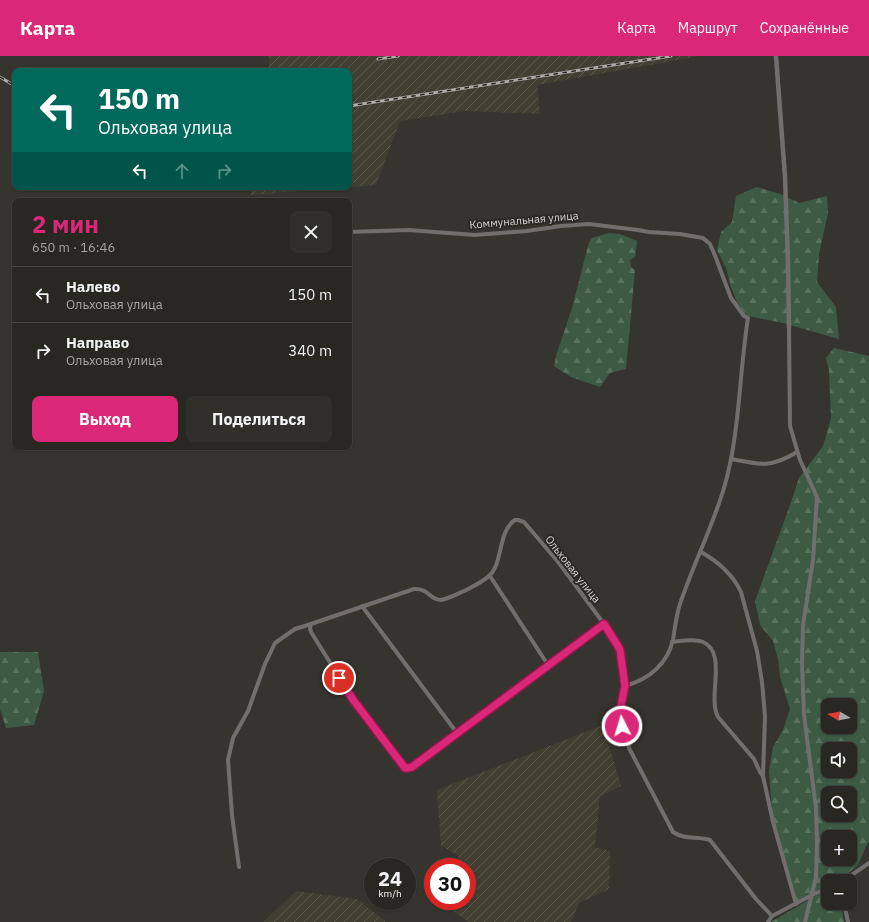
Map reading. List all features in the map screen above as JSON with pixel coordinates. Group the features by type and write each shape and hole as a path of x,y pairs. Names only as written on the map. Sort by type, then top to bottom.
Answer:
{"street":[{"path":"776,56 785,185 788,263 790,426 800,460 817,497 813,560 803,625 802,663 804,715 816,808 817,828 816,877 805,922"},
{"name":"Коммунальная улица","path":"352,232 408,230 475,235 589,224 649,232 680,234 702,238 710,244 731,298 744,316 748,318 731,459"},
{"path":"625,686 643,679 653,673 662,663 668,652 672,642 680,605 710,532 724,488 731,459 759,464 770,463 782,461 798,452"},
{"name":"Ольховая улица","path":"490,576 496,565 509,526 515,520 524,522 559,563 604,624 620,650 625,686 619,715 629,748 673,832 693,839 704,838 710,840 756,899 772,916"},
{"path":"701,552 713,559 738,585 757,651 765,716 763,776 772,822 796,904"},
{"path":"239,867 232,815 228,760 232,738 248,711 265,664 275,643 295,629 414,590 424,590 433,598 443,599 470,588 490,576 548,665"},
{"path":"362,606 457,733"},
{"path":"311,624 311,632 354,701 405,768 408,768 412,767 604,624"},
{"path":"672,642 698,640 709,645 716,658 717,667 714,692 715,711 718,717 754,759 763,776"},
{"path":"852,874 869,863"},
{"path":"768,922 772,916 821,891"},
{"path":"845,910 848,922"}],"shaded area":[{"path":"269,56 700,56 537,85 540,114 465,111 400,121 376,185 352,187 352,68 269,68"},
{"path":"250,190 314,190 251,195"},
{"path":"603,725 621,786 600,796 595,847 610,851 609,889 579,903 571,922 468,922 451,910 476,910 476,858 458,858 459,856 441,846 437,790"},
{"path":"296,891 357,899 364,905 364,910 371,910 386,922 264,922"}],"green space":[{"path":"757,187 783,195 799,203 827,196 828,213 819,254 817,282 836,307 839,339 783,323 748,316 737,302 726,268 717,250 721,232 732,222 736,196"},
{"path":"609,233 620,234 637,241 635,257 630,260 631,267 635,270 626,369 610,373 600,387 571,377 554,366 572,308 589,242 592,238"},
{"path":"834,348 869,356 869,842 857,866 857,830 821,830 821,866 857,866 847,874 821,874 821,888 796,904 772,812 769,771 773,747 783,730 790,709 780,677 778,659 773,641 760,625 755,601 799,478 823,446 831,418 829,371 826,358"},
{"path":"0,652 38,652 44,691 34,725 6,728 0,709"},
{"path":"821,894 821,910 842,910 844,922 771,922"}],"railway":[{"path":"378,59 398,56"},
{"path":"352,106 671,56"},
{"path":"0,77 12,84"}],"route":[{"path":"339,678 354,701 405,768 408,768 412,767 604,624 620,650 625,686 619,715 622,726"}]}
